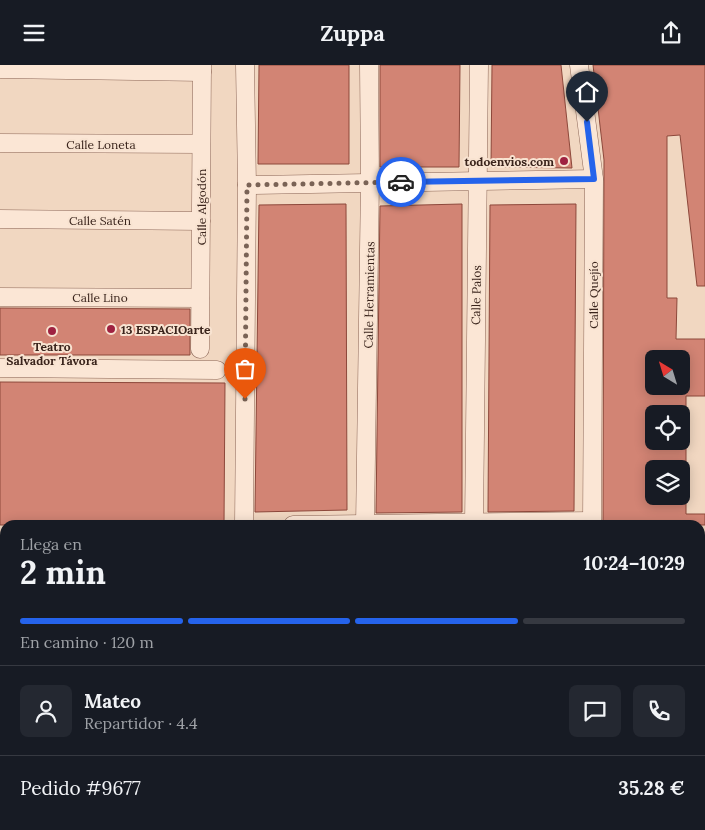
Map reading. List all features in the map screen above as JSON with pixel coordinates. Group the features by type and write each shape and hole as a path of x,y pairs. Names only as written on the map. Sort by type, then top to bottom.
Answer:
{"street":[{"path":"244,520 247,185 245,65"},
{"name":"Calle Herramientas","path":"365,520 370,182 368,65"},
{"name":"Calle Palos","path":"474,520 479,65"},
{"name":"Calle Quejío","path":"579,65 594,179 592,520"},
{"path":"0,69 202,68"},
{"name":"Calle Algodón","path":"200,349 202,68"},
{"name":"Calle Loneta","path":"0,143 201,145"},
{"path":"247,185 594,179"},
{"name":"Calle Satén","path":"0,219 201,221"},
{"name":"Calle Lino","path":"0,297 200,298"},
{"path":"0,368 217,369"}],"building":[{"path":"259,65 349,65 349,164 258,164"},
{"path":"380,65 460,65 459,167 380,167"},
{"path":"492,65 561,65 572,168 491,167"},
{"path":"593,65 705,65 705,286 697,286 680,135 667,136 667,298 677,298 676,339 705,339 705,396 686,396 686,405 645,405 645,450 686,450 686,460 645,460 645,505 686,505 686,514 705,514 705,520 603,520 604,160"},
{"path":"346,204 347,510 255,512 259,205"},
{"path":"462,204 462,512 376,513 380,206"},
{"path":"576,204 574,511 488,512 490,205"},
{"path":"0,308 190,309 190,355 0,355"},
{"path":"0,382 225,383 224,520 0,520"}],"way so far":[{"path":"245,399 247,185 401,182"}],"place":[{"name":"todoenvios.com","path":"564,161"},
{"name":"13 ESPACIOarte","path":"111,329"},
{"name":"Teatro Salvador Távora","path":"52,331"}],"route":[{"path":"401,182 594,179 587,122"}]}
